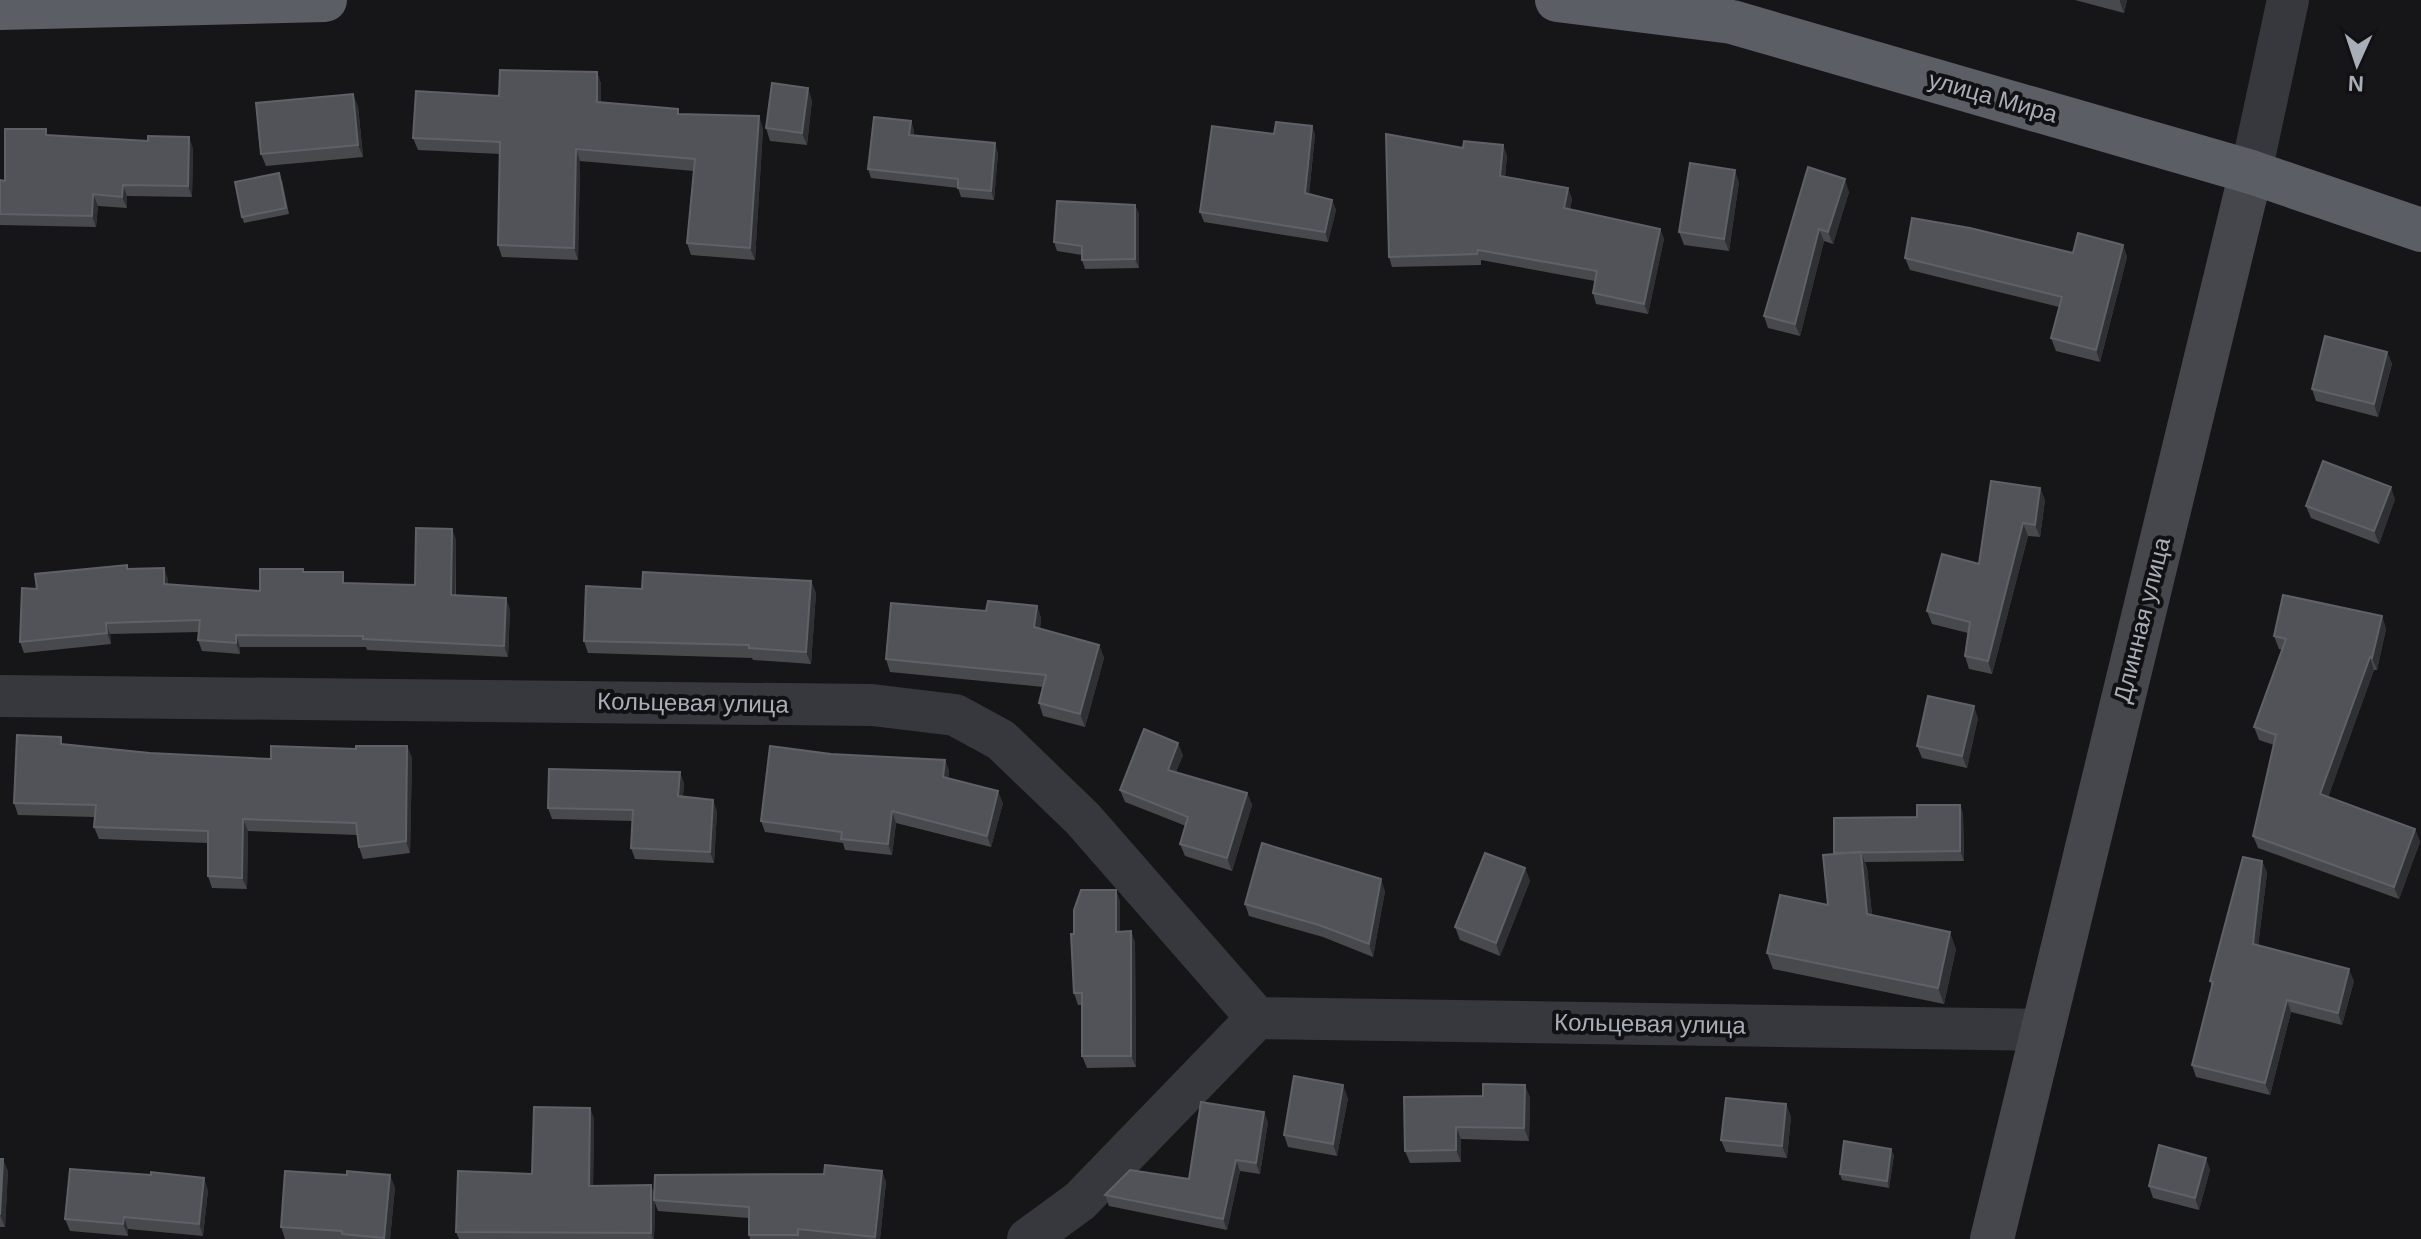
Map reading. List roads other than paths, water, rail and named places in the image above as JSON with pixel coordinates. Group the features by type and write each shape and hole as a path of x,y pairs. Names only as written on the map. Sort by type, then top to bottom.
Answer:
{"highway":[{"path":"0,8 325,0"},
{"name":"улица Мира","path":"1557,0 1732,22 2251,172 2421,230"}],"main road":[{"name":"Длинная улица","path":"1992,1239 2251,172"}],"street":[{"name":"Длинная улица","path":"2251,172 2288,0"},
{"name":"Кольцевая улица","path":"0,696 872,705 955,715 1001,740 1083,819 1257,1018 2044,1030"},
{"path":"1028,1239 1080,1201 1257,1018"}]}
